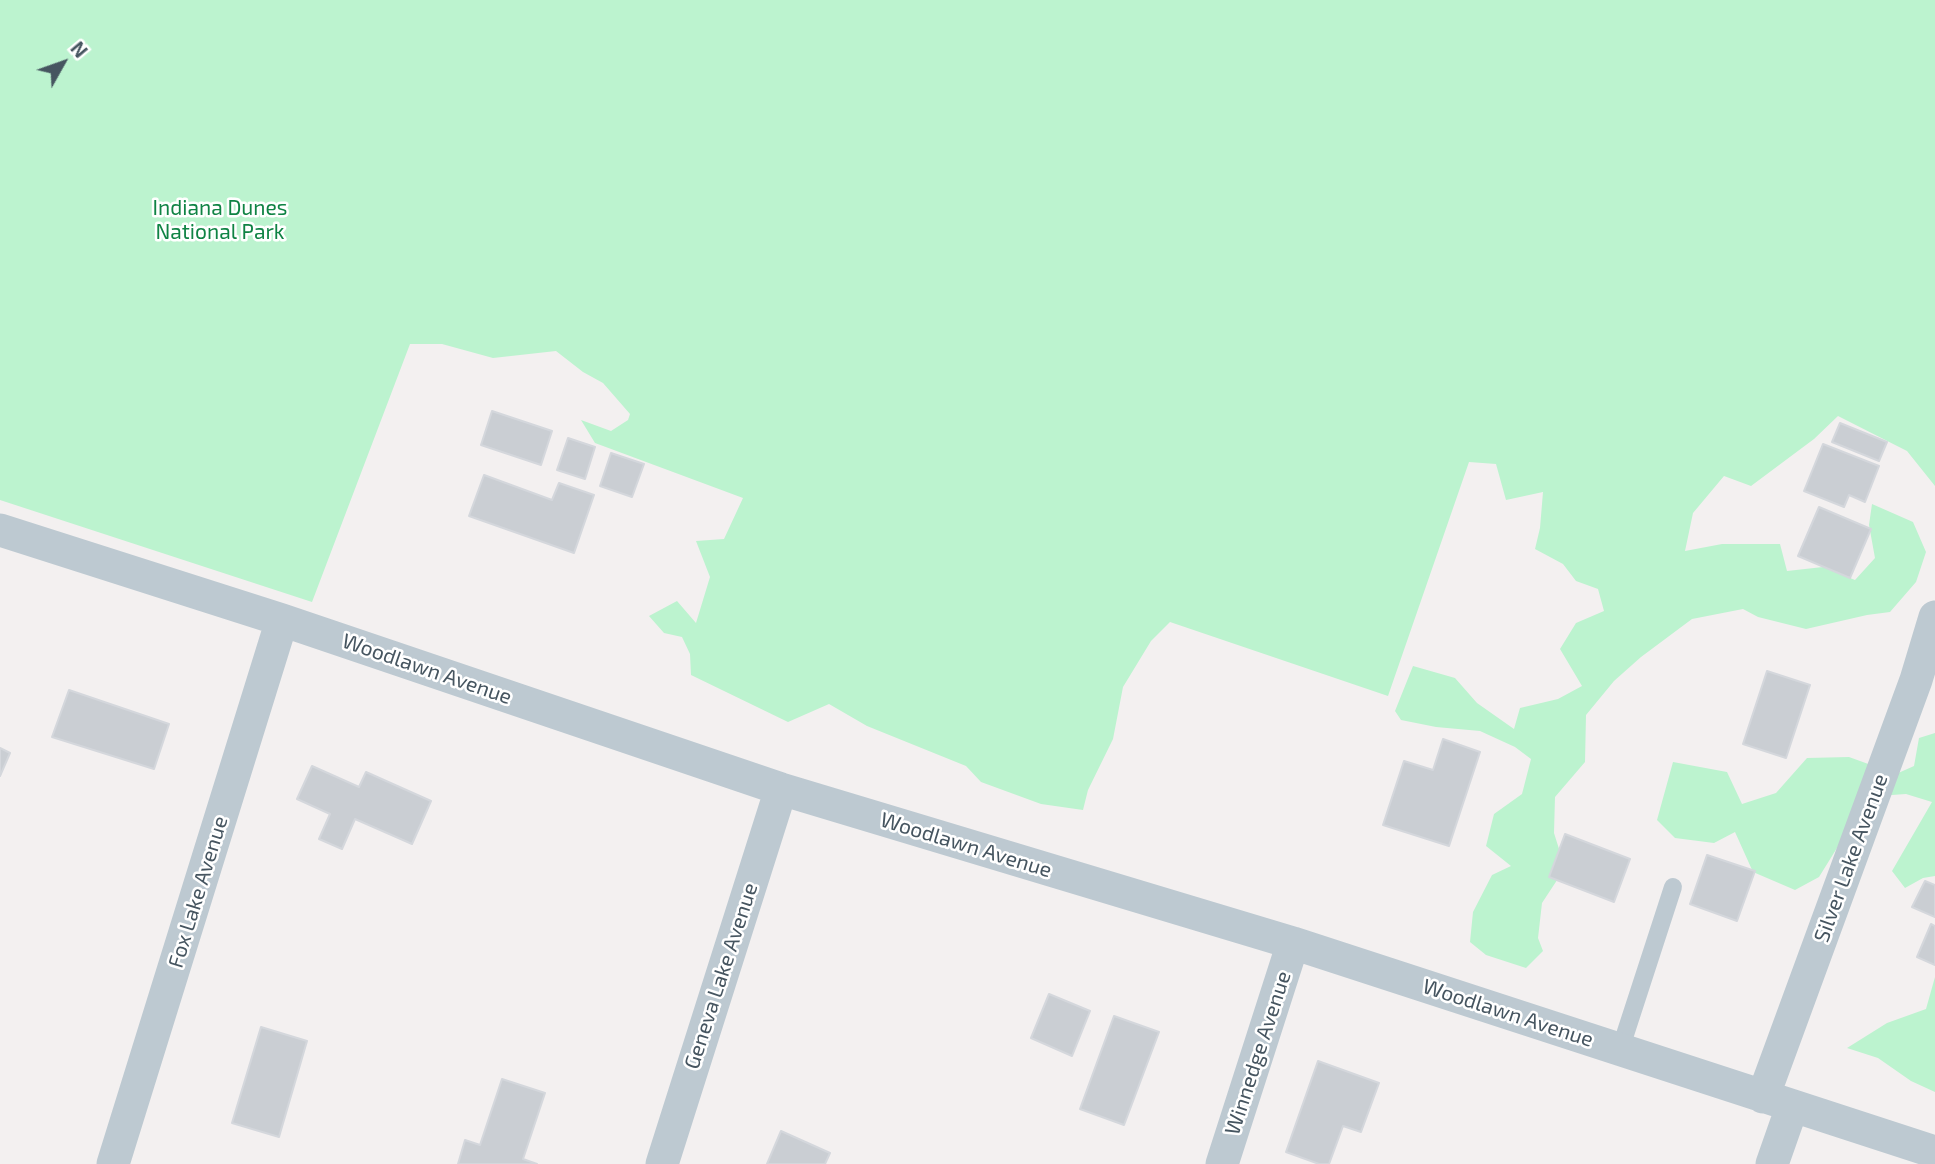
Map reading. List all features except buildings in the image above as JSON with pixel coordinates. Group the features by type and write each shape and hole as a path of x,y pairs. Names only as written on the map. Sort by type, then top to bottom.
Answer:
{"street":[{"name":"Woodlawn Avenue","path":"0,530 282,620 781,789 1293,943 1935,1152"},
{"name":"Silver Lake Avenue","path":"1772,1164 1778,1102 1935,617"},
{"name":"Fox Lake Avenue","path":"113,1164 282,620"},
{"name":"Geneva Lake Avenue","path":"662,1164 781,789"},
{"name":"Winnedge Avenue","path":"1222,1164 1293,943"}],"lane":[{"path":"1620,1050 1673,887"}],"green space":[{"name":"Indiana Dunes National Park","path":"0,0 1935,0 1935,486 1907,451 1838,416 1814,439 1751,486 1724,476 1693,513 1685,551 1722,544 1780,544 1787,571 1823,567 1855,580 1875,558 1869,525 1872,504 1913,522 1926,552 1916,582 1890,612 1806,629 1758,617 1743,609 1692,619 1614,681 1586,715 1585,762 1555,797 1554,833 1565,868 1542,903 1538,938 1543,951 1526,968 1486,955 1470,942 1473,912 1492,875 1511,866 1486,846 1494,814 1522,794 1531,759 1515,747 1480,731 1436,727 1401,720 1395,711 1413,666 1455,678 1477,703 1514,729 1520,708 1558,699 1582,686 1560,649 1576,623 1604,611 1598,589 1576,581 1563,564 1535,549 1543,492 1506,500 1496,464 1469,462 1388,696 1170,622 1151,641 1123,687 1113,739 1088,790 1083,810 1041,804 981,782 966,766 867,726 829,704 788,722 691,675 690,654 682,637 664,633 649,616 677,601 696,623 710,577 696,541 724,539 743,498 595,443 581,420 611,431 628,420 630,414 603,383 583,372 556,351 493,358 442,344 410,344 312,602 0,500"},
{"path":"1935,733 1935,876 1923,878 1905,888 1892,871 1932,802 1906,794 1863,797 1850,827 1819,877 1795,890 1753,872 1735,832 1714,843 1675,838 1657,820 1673,762 1727,772 1742,804 1776,793 1807,758 1849,757 1896,774 1914,766 1919,738"},
{"path":"1935,977 1935,1092 1911,1081 1878,1058 1847,1048 1887,1023 1926,1009"}]}
